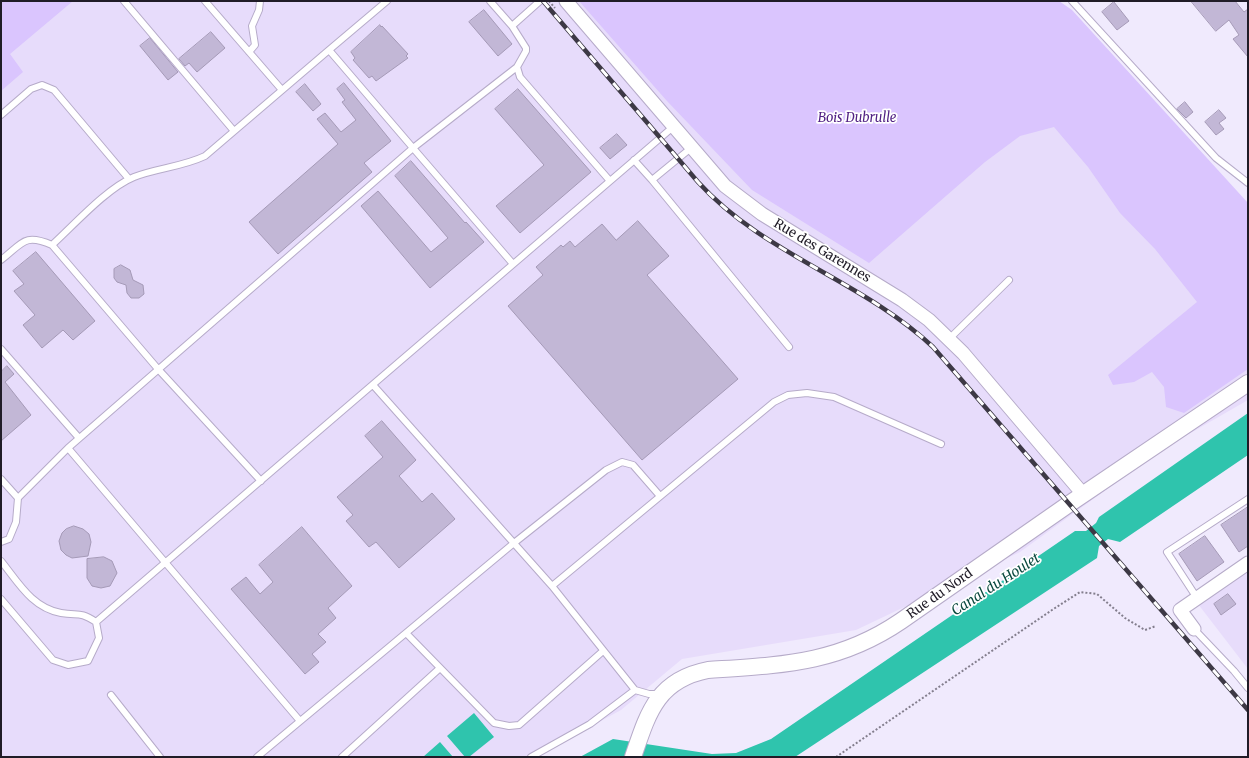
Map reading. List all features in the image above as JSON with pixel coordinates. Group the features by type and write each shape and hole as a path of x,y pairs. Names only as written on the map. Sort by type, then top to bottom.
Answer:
{"street":[{"name":"Rue des Garennes","path":"566,1 725,186 744,202 902,300 929,320 949,339 1083,494"},
{"name":"Rue du Nord","path":"633,757 652,707 661,694 678,680 696,672 806,661 837,653 867,641 892,627 1083,494 1248,383"},
{"path":"1194,629 1180,610 1248,563"}],"lane":[{"path":"124,1 234,131"},
{"path":"205,1 282,90"},
{"path":"250,52 255,45 252,26 259,10 260,1"},
{"path":"52,245 119,184 148,172 192,163 204,156 387,1"},
{"path":"1,542 8,539 16,522 18,498 68,448 413,148 517,67 526,51 526,48 512,26 490,1"},
{"path":"512,26 540,1"},
{"path":"1072,1 1216,158 1248,183"},
{"path":"329,50 513,264"},
{"path":"517,67 520,76 610,181"},
{"path":"1,115 31,89 42,85 54,90 129,179"},
{"path":"96,622 673,127"},
{"path":"652,180 691,148"},
{"path":"634,160 789,347"},
{"path":"1,260 27,239 38,238 52,245 158,369 261,481"},
{"path":"949,339 1010,280"},
{"path":"1,349 79,438"},
{"path":"373,385 552,586 635,690 649,694 661,694"},
{"path":"552,586 774,402 788,395 807,393 834,397 941,444"},
{"path":"68,448 300,722"},
{"path":"257,757 514,543 606,470 622,462 633,465 660,496"},
{"path":"1,479 18,498"},
{"path":"1197,598 1167,552 1248,499"},
{"path":"1,561 31,599 45,608 61,613 84,614 96,622 98,638 88,661 68,665 52,660 1,599"},
{"path":"1194,629 1248,688"},
{"path":"406,633 494,723 509,726 519,725 603,651"},
{"path":"342,757 440,668"},
{"path":"531,757 590,724 635,690"},
{"path":"111,695 160,757"}],"path":[{"path":"836,757 972,663 1080,592 1097,594 1125,618 1145,630 1156,626"}],"shaded area":[{"path":"1,1 1053,1 1248,231 1248,400 1161,450 1020,552 856,630 682,659 621,710 535,757 1,757"},
{"path":"1248,413 1248,455 1120,542 1108,539 1099,546 1097,558 795,757 580,757 613,739 712,754 736,753 771,739 1075,531 1086,531 1096,523 1099,517"},
{"path":"1248,570 1248,669 1198,604"},
{"path":"474,713 494,737 469,757 465,757 447,736"},
{"path":"440,742 453,757 423,757"}],"green space":[{"path":"1,1 73,1 10,54 23,72 1,91"},
{"name":"Bois Dubrulle","path":"579,1 1059,1 1072,10 1248,203 1248,369 1184,413 1166,407 1164,387 1152,372 1134,382 1113,385 1108,375 1197,302 1155,249 1120,213 1088,167 1054,127 1020,136 985,162 869,263 752,190 667,101"}],"building":[{"path":"1191,1 1235,1 1244,12 1248,9 1248,57 1233,39 1239,35 1229,20 1216,31"},
{"path":"1114,2 1129,21 1117,30 1102,12"},
{"path":"484,10 512,44 498,56 469,22"},
{"path":"380,25 408,54 406,56 408,58 376,81 372,76 369,78 353,60 355,58 351,52"},
{"path":"211,32 225,48 197,72 189,63 185,66 179,59"},
{"path":"150,38 178,72 168,80 140,46"},
{"path":"344,83 391,141 364,163 372,172 278,254 249,222 338,144 317,119 325,113 341,132 356,120 342,102 345,100 337,89"},
{"path":"305,84 321,104 313,111 296,92"},
{"path":"518,89 591,172 520,233 496,206 544,165 495,109"},
{"path":"1185,102 1193,112 1186,118 1177,109"},
{"path":"1219,110 1226,118 1219,123 1224,129 1216,135 1205,122"},
{"path":"617,134 627,145 610,159 600,148"},
{"path":"411,161 465,223 466,222 484,242 430,288 361,206 378,191 431,252 448,238 395,176"},
{"path":"638,221 669,256 647,275 738,379 642,460 508,306 543,275 536,267 561,245 563,247 570,241 575,247 602,224 616,240"},
{"path":"36,252 95,321 73,340 63,330 42,348 23,325 35,315 14,291 24,284 13,271"},
{"path":"121,265 130,270 133,280 143,285 144,294 139,298 131,298 127,293 126,285 117,282 114,278 114,269"},
{"path":"7,366 14,374 5,382 31,415 1,441 1,372"},
{"path":"382,421 416,460 399,476 422,502 432,493 455,519 399,568 376,542 369,547 346,521 353,515 337,497 383,457 365,436"},
{"path":"1248,507 1248,546 1239,552 1221,525"},
{"path":"74,526 83,529 89,534 91,542 88,556 72,558 61,550 59,541 62,533 66,529"},
{"path":"302,527 352,586 328,608 336,618 318,634 326,642 312,654 319,662 305,674 231,589 246,577 260,594 273,582 259,565"},
{"path":"1205,536 1224,562 1197,581 1179,554"},
{"path":"104,557 112,561 117,573 110,586 101,588 92,586 87,578 87,559"},
{"path":"1228,594 1236,604 1221,615 1214,604"}],"railway":[{"path":"543,1 698,182 724,207 752,229 876,304 905,324 933,347 1248,710"}],"water label":[{"name":"Canal du Houlet","path":"996,585"}]}
